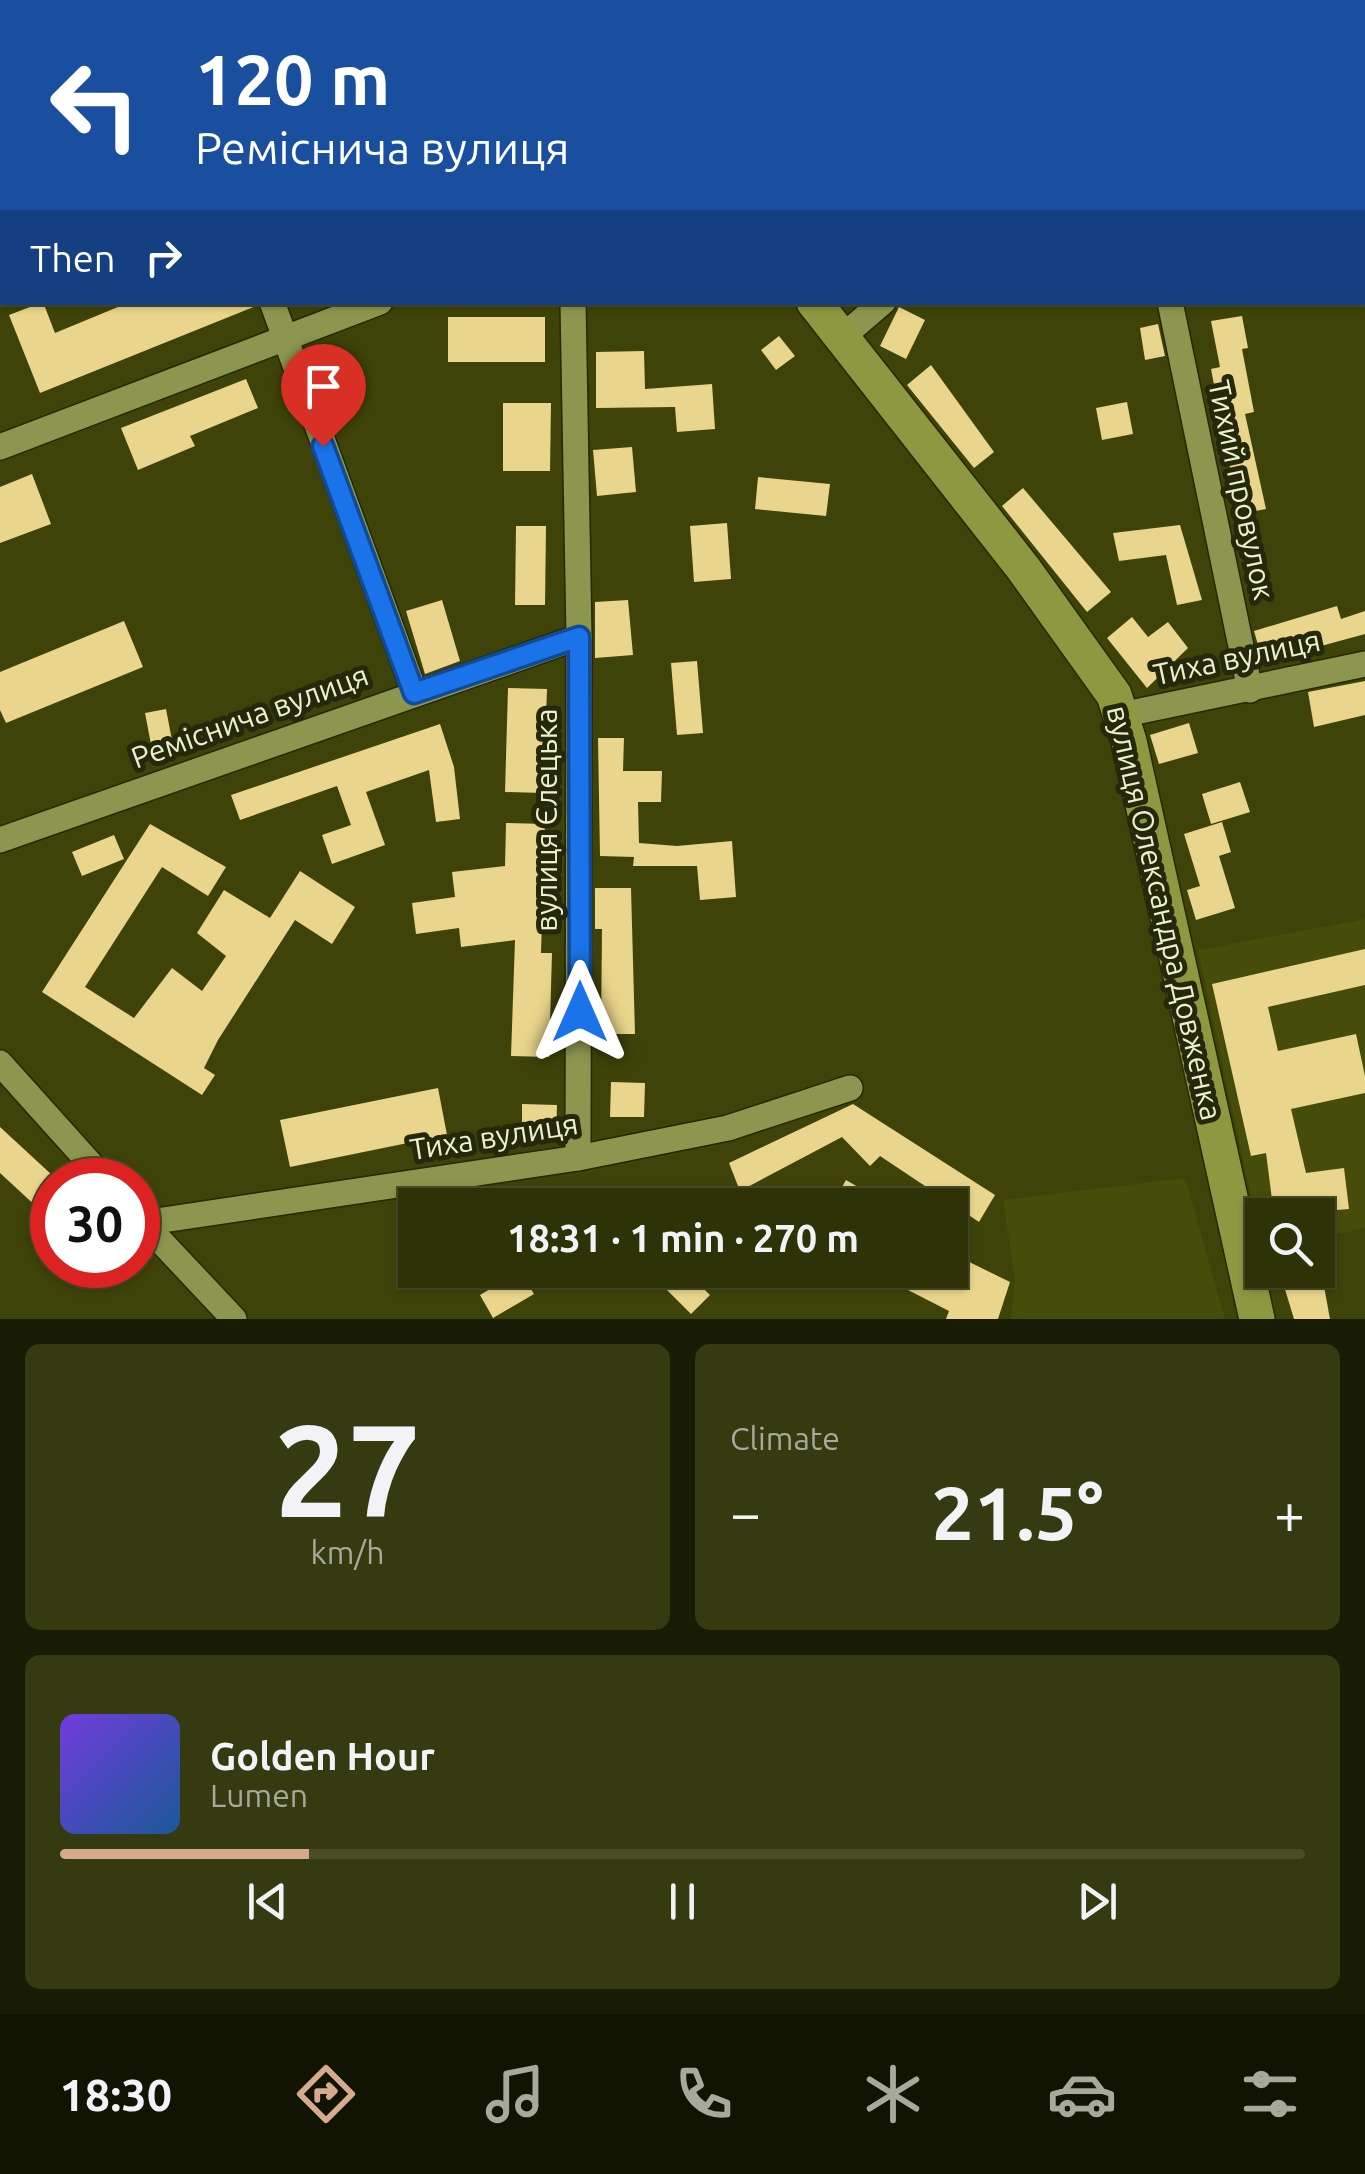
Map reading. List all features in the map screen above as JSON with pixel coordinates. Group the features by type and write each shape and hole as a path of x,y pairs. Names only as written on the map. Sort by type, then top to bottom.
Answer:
{"main road":[{"name":"вулиця Олександра Довженка","path":"816,305 1023,568 1114,695 1122,716 1257,1319"}],"street":[{"path":"273,305 414,693"},
{"path":"0,447 373,305"},
{"name":"вулиця Єлецька","path":"572,305 579,637 578,1158"},
{"path":"842,338 880,305"},
{"name":"Тихий провулок","path":"1171,305 1250,690"},
{"name":"Реміснича вулиця","path":"0,840 579,637"},
{"name":"Тиха вулиця","path":"1122,716 1365,664"},
{"path":"0,1064 85,1158"},
{"name":"Тиха вулиця","path":"160,1217 578,1158 728,1128 850,1088"},
{"path":"160,1241 234,1319"}],"shaded area":[{"path":"1365,919 1365,1228 1335,1235 1335,1198 1251,1198 1198,950"},
{"path":"1185,1178 1225,1319 1011,1319 1015,1280 1003,1200"}],"building":[{"path":"44,305 55,333 123,305 256,306 40,393 9,315"},
{"path":"899,307 925,320 906,359 880,346"},
{"path":"1242,316 1248,348 1242,349 1254,412 1245,414 1266,509 1239,514 1211,369 1220,367 1211,321"},
{"path":"448,317 545,317 545,362 448,362"},
{"path":"1158,324 1165,356 1145,360 1140,328"},
{"path":"779,336 795,356 776,370 761,350"},
{"path":"644,351 645,389 712,384 715,429 677,432 675,407 596,408 596,352"},
{"path":"931,365 994,452 974,468 907,385"},
{"path":"246,379 258,408 190,436 195,446 138,470 121,428"},
{"path":"1127,402 1133,434 1102,440 1096,408"},
{"path":"503,403 551,403 550,471 503,471"},
{"path":"632,447 636,492 597,496 593,450"},
{"path":"32,474 51,524 0,543 0,487"},
{"path":"758,477 830,484 826,516 755,509"},
{"path":"1023,488 1111,592 1087,612 1002,506"},
{"path":"727,523 731,579 694,582 690,526"},
{"path":"1180,525 1202,600 1177,605 1166,555 1119,561 1113,533"},
{"path":"516,526 546,526 545,605 515,605"},
{"path":"442,600 460,661 425,674 406,611"},
{"path":"628,600 633,655 595,658 595,602"},
{"path":"1337,606 1341,619 1365,611 1365,634 1263,662 1254,631"},
{"path":"1132,617 1148,637 1168,622 1188,648 1147,688 1107,638"},
{"path":"124,621 143,667 6,723 0,710 0,672"},
{"path":"697,661 703,733 677,735 671,663"},
{"path":"1365,681 1365,715 1314,727 1308,692"},
{"path":"508,688 547,689 543,793 505,792"},
{"path":"166,709 175,756 154,760 145,713"},
{"path":"1189,723 1198,753 1159,764 1150,735"},
{"path":"440,724 454,767 460,819 436,822 429,770 366,792 385,845 332,864 322,835 351,825 337,786 240,820 231,795"},
{"path":"598,738 624,738 623,771 662,771 661,802 638,802 639,843 677,846 732,841 736,897 700,900 697,866 633,866 634,857 600,856"},
{"path":"1240,782 1250,812 1211,824 1202,794"},
{"path":"1222,822 1231,852 1219,856 1235,908 1196,920 1187,890 1200,886 1184,834"},
{"path":"506,823 545,824 541,953 552,953 549,1057 511,1056 515,940 461,947 459,928 416,934 412,903 455,897 452,872 505,866"},
{"path":"150,824 226,867 208,896 162,867 85,987 134,1018 172,968 202,991 226,956 197,933 224,890 270,918 300,871 355,907 332,944 295,920 218,1040 204,1068 215,1075 202,1095 42,992"},
{"path":"114,835 124,859 82,876 72,852"},
{"path":"595,888 631,888 635,1034 601,1034 602,929 595,929"},
{"path":"1365,949 1365,985 1268,1007 1278,1051 1356,1034 1365,1093 1291,1109 1306,1173 1344,1168 1349,1209 1335,1210 1335,1198 1272,1198 1266,1153 1251,1156 1212,984"},
{"path":"611,1082 645,1083 644,1117 610,1117"},
{"path":"438,1088 447,1135 290,1167 280,1120"},
{"path":"522,1104 557,1105 556,1140 522,1138"},
{"path":"853,1104 995,1195 979,1222 968,1215 968,1188 928,1188 880,1156 870,1166 842,1137 746,1188 739,1188 729,1163"},
{"path":"0,1127 34,1158 30,1158 30,1201 0,1173"},
{"path":"846,1180 860,1188 842,1188"},
{"path":"968,1261 1010,1282 998,1319 946,1319 949,1311 904,1288 968,1288"},
{"path":"492,1288 530,1288 534,1294 493,1318 480,1295"},
{"path":"665,1288 703,1288 710,1295 691,1314"},
{"path":"1285,1288 1324,1288 1330,1319 1294,1319"}],"route":[{"path":"323,446 414,693 579,637 580,1012"}]}
